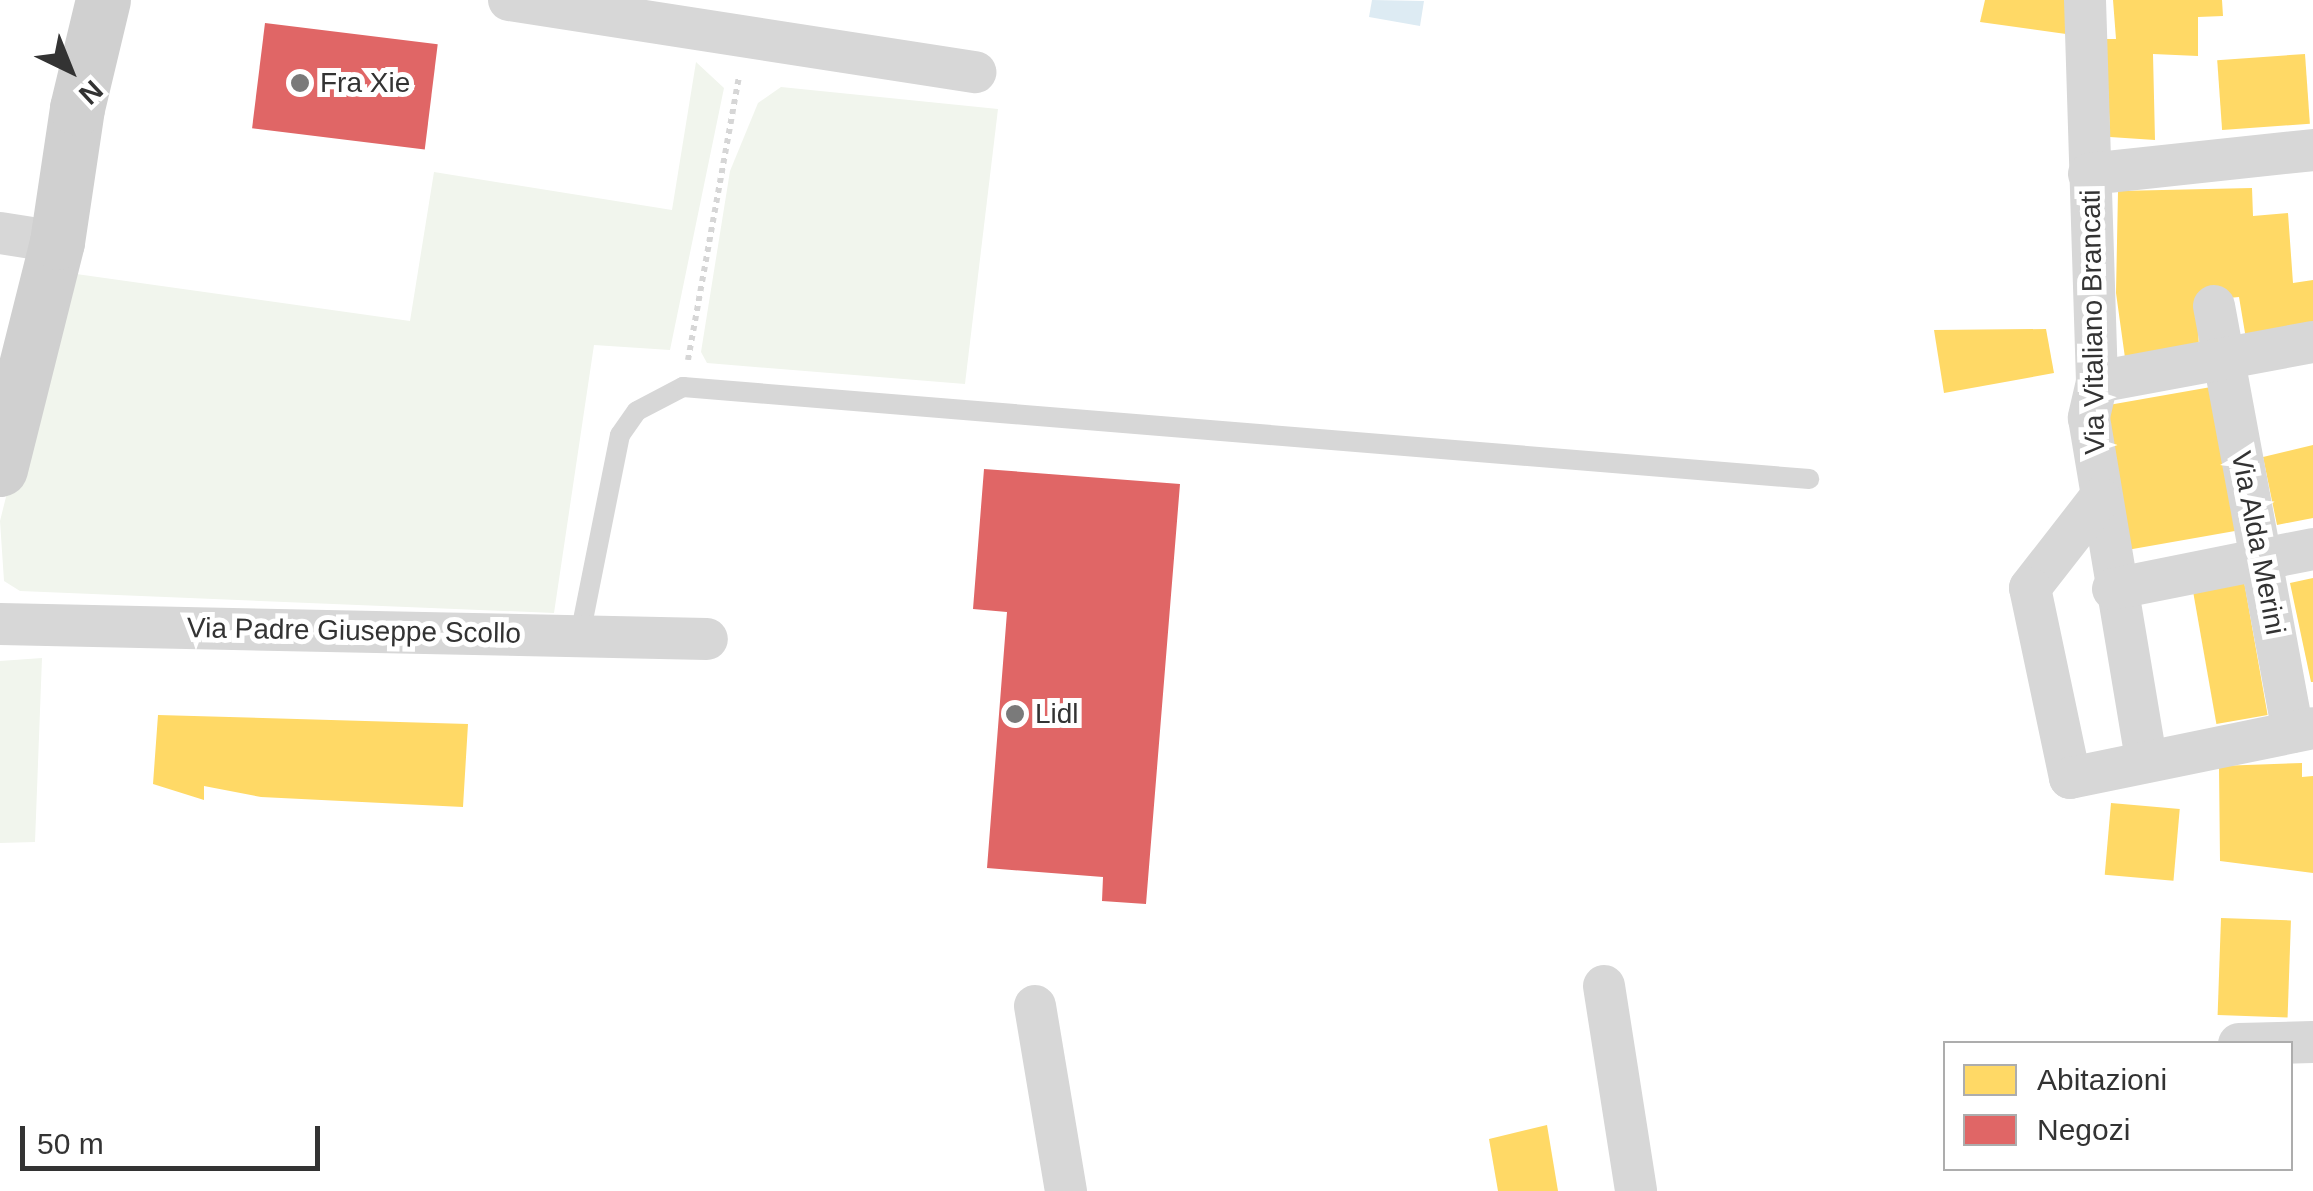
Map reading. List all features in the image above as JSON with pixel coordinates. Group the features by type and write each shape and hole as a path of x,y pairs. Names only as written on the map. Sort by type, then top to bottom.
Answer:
{"main road":[{"path":"0,313 76,108 103,0"},
{"path":"0,469 26,237"}],"street":[{"path":"509,0 975,72"},
{"name":"Via Vitaliano Brancati","path":"2086,0 2097,382 2089,418 2113,589 2146,760"},
{"path":"2089,174 2313,150"},
{"name":"Via Alda Merini","path":"2214,306 2220,355 2261,557 2303,730"},
{"path":"2097,382 2220,355 2313,342"},
{"path":"2100,498 2030,588 2070,778 2303,730"},
{"path":"2113,589 2313,549"},
{"name":"Via Padre Giuseppe Scollo","path":"0,624 708,639"},
{"path":"1604,986 1636,1191"},
{"path":"1035,1006 1066,1191"}],"lane":[{"path":"580,635 620,435 637,411 683,388 1809,479"}],"path":[{"path":"683,388 746,36"}],"shaded area":[{"path":"1372,0 1424,1 1420,26 1369,17"},
{"path":"696,62 724,88 670,350 594,345 554,613 20,591 4,581 0,521 62,272 410,321 434,172 672,210"},
{"path":"781,87 998,109 965,384 707,363 701,352 730,171 758,103"},
{"path":"42,658 35,842 0,843 0,661"}],"building: Abitazioni":[{"path":"1985,0 2068,0 2066,34 1980,22"},
{"path":"2113,0 2222,0 2223,16 2198,17 2198,56 2153,54 2155,140 2110,137 2106,39 2116,39"},
{"path":"2305,54 2310,124 2222,130 2217,60"},
{"path":"2252,188 2253,216 2288,213 2293,283 2313,280 2313,326 2246,339 2239,297 2197,301 2199,349 2126,365 2116,293 2118,191"},
{"path":"2046,329 2054,373 1944,393 1934,330"},
{"path":"2211,387 2236,531 2127,550 2102,406"},
{"path":"2313,445 2313,518 2277,525 2263,457"},
{"path":"2313,578 2313,682 2311,682 2290,583"},
{"path":"2244,581 2268,715 2216,724 2193,590"},
{"path":"158,715 468,724 463,807 261,797 204,786 204,800 153,784"},
{"path":"2302,763 2302,777 2313,776 2313,873 2220,861 2219,766"},
{"path":"2111,803 2180,809 2173,881 2105,875"},
{"path":"2221,918 2291,920 2288,1017 2218,1015"},
{"path":"1547,1125 1558,1191 1498,1191 1489,1139"}],"building: Negozi":[{"path":"265,23 438,44 425,149 252,128"},
{"path":"984,469 1180,484 1146,904 1102,901 1103,877 987,868 1007,612 973,609"}],"place":[{"name":"Fra Xie","path":"300,83"},
{"name":"Lidl","path":"1015,714"}]}
